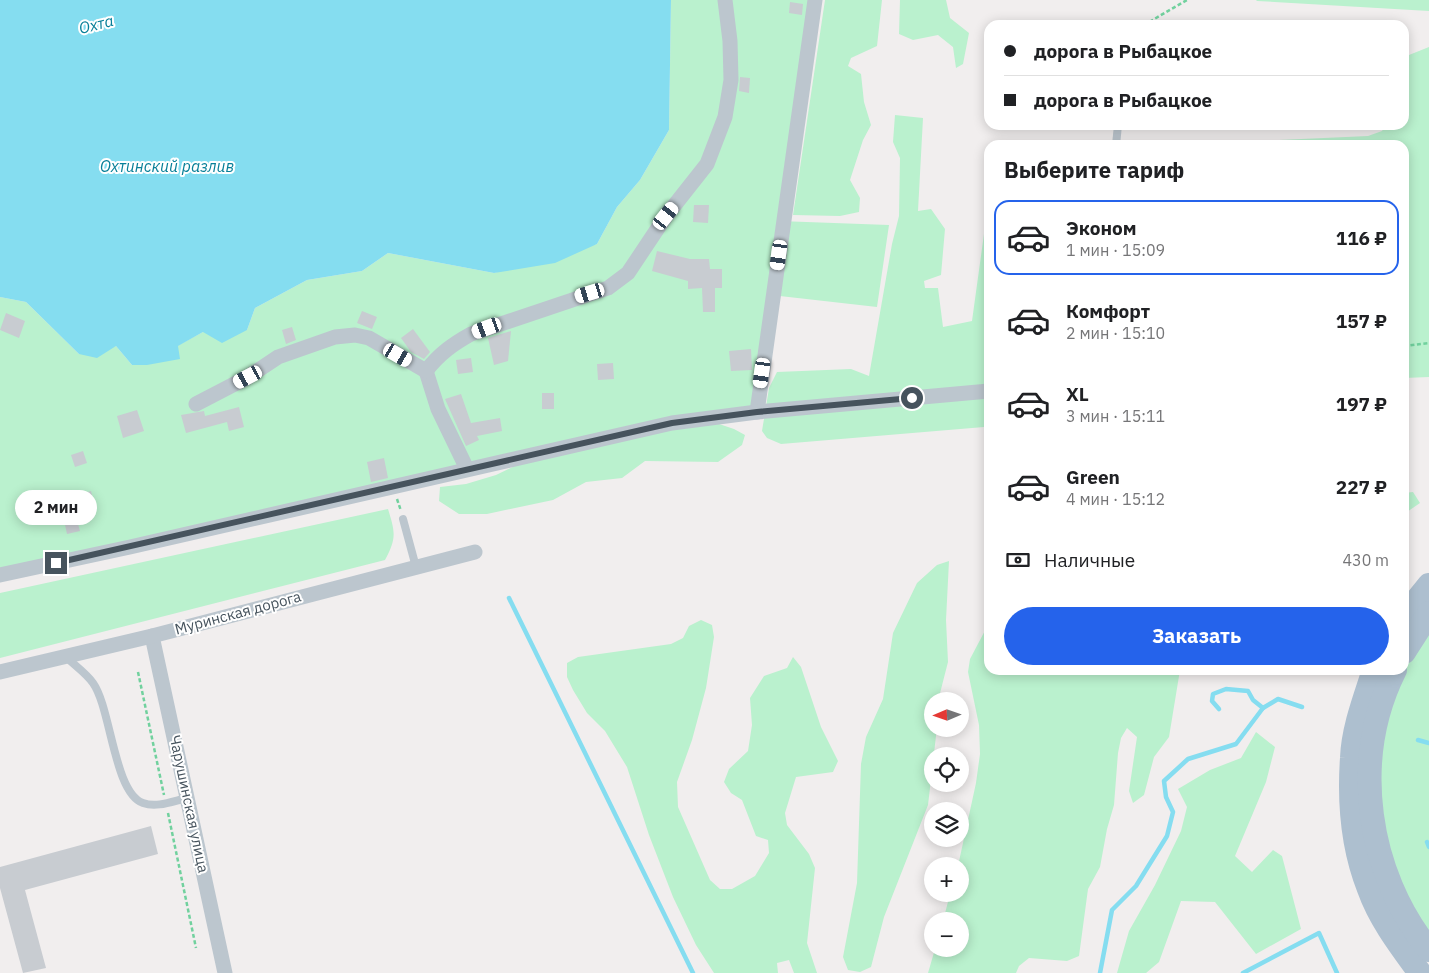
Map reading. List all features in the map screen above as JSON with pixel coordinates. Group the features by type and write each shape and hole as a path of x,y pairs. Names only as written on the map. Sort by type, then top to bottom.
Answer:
{"main road":[{"path":"1409,610 1429,585"},
{"path":"1409,644 1429,613"},
{"path":"1372,675 1362,708 1352,757 1352,812 1358,850 1369,890 1396,941 1420,973"},
{"path":"1393,675 1375,730 1370,771 1371,806 1376,841 1389,883 1414,931 1429,950"}],"street":[{"path":"426,371 436,358 452,345 471,334 608,288 628,273 666,216 706,164 725,117 731,80 730,41 725,0"},
{"path":"757,412 815,0"},
{"path":"196,404 248,377 278,357 335,337 354,335 369,338 426,371 438,409 467,469"},
{"path":"0,575 672,423 757,412 984,392"},
{"name":"Муринская дорога","path":"0,672 152,636 475,552"},
{"name":"Чарушинская улица","path":"152,636 225,973"}],"lane":[{"path":"403,519 416,567"},
{"path":"65,656 93,683 103,708 124,785 141,803 157,806 187,798"}],"path":[{"path":"1152,20 1186,0"},
{"path":"1409,345 1429,343"},
{"path":"394,486 403,519"}],"green space":[{"path":"671,0 819,0 779,221 889,225 877,307 771,295 751,409 0,574 0,297 26,302 79,354 116,346 132,365 177,346 203,332 247,330 255,308 307,280 362,271 388,253 494,273 597,244 617,207 640,180 669,130"},
{"path":"825,0 882,0 877,46 851,58 848,66 861,74 864,102 871,125 863,140 850,180 860,198 859,212 840,216 793,215"},
{"path":"900,0 946,0 950,18 969,33 963,64 956,68 953,47 938,35 913,40 899,34"},
{"path":"1429,0 1429,11 1257,1"},
{"path":"1429,47 1429,377 1409,378 1409,140 1279,140 1368,136 1383,130 1409,130 1409,55"},
{"path":"895,115 923,118 918,211 931,209 945,229 941,275 924,281 925,288 938,288 943,327 972,321 984,234 984,427 781,444 767,438 762,431 769,388 777,372 851,369 869,376 892,244 899,216 900,158 893,142"},
{"path":"719,424 745,435 742,445 718,462 645,461 622,478 586,482 553,500 487,514 459,514 439,501 440,487 466,484 496,475 523,462 673,428"},
{"path":"1409,492 1413,492 1420,503 1409,511"},
{"path":"388,509 394,535 392,546 385,560 0,658 0,593"},
{"path":"949,561 946,620 948,662 940,692 924,692 924,738 936,738 935,747 924,747 924,792 930,792 928,802 924,802 924,815 884,917 871,967 860,972 848,970 843,957 857,883 861,764 866,737 883,699 893,633 917,583 937,565"},
{"path":"701,620 712,625 714,637 706,688 692,740 677,782 678,807 710,880 720,889 732,889 755,876 769,853 768,840 756,836 742,800 731,793 724,782 729,769 748,751 752,725 750,698 764,676 787,668 793,657 801,667 821,727 838,761 833,772 796,777 785,813 787,825 809,854 815,868 807,943 817,973 794,973 789,960 777,963 778,973 714,973 696,945 673,897 649,835 627,767 605,731 587,713 567,677 567,663 578,657 671,644 683,638 689,626"},
{"path":"1429,625 1429,942 1397,880 1378,804 1381,737 1401,675 1409,675 1409,658"},
{"path":"984,632 984,675 1179,675 1169,737 1154,757 1144,795 1133,803 1129,791 1137,737 1127,728 1121,738 1114,805 1107,829 1100,867 1088,889 1079,956 1067,961 1029,958 1019,966 1016,973 928,973 933,957 969,957 969,912 945,912 948,902 969,902 969,857 960,857 962,847 969,847 969,815 980,754 979,725 968,672 970,659"},
{"path":"1256,732 1275,747 1266,782 1235,856 1252,872 1273,850 1282,856 1301,929 1256,954 1215,902 1181,901 1159,962 1146,973 1117,973 1129,931 1155,885 1181,831 1187,807 1178,789 1210,770 1241,758"}],"water":[{"name":"Охтинский разлив","path":"0,0 671,0 669,130 640,180 617,207 597,244 555,263 494,273 388,253 362,271 307,280 255,308 247,330 222,343 203,332 178,346 180,359 147,365 132,365 116,346 97,358 79,354 26,302 0,297"}],"building":[{"path":"790,2 803,4 802,15 789,13"},
{"path":"740,77 750,78 749,93 739,91"},
{"path":"694,205 709,205 708,223 693,222"},
{"path":"657,251 690,259 709,259 710,269 722,269 722,288 715,288 715,312 703,312 702,288 688,289 688,281 652,271"},
{"path":"362,311 377,317 372,329 357,323"},
{"path":"6,313 25,321 19,338 0,330"},
{"path":"292,327 296,340 286,344 282,330"},
{"path":"413,329 430,352 424,359 411,352 401,338"},
{"path":"511,331 508,361 494,365 488,338"},
{"path":"751,349 752,370 731,371 729,351"},
{"path":"471,358 473,372 458,374 456,360"},
{"path":"613,363 614,379 598,380 597,364"},
{"path":"542,393 554,393 554,409 542,409"},
{"path":"461,394 471,423 500,418 502,431 477,436 479,440 466,446 445,399"},
{"path":"239,407 244,427 229,431 227,422 186,433 181,415 204,411 205,416"},
{"path":"137,410 144,431 123,438 117,416"},
{"path":"83,451 87,463 75,467 71,455"},
{"path":"384,458 388,478 371,482 367,462"},
{"path":"91,491 94,504 80,507 77,495"},
{"path":"76,517 80,531 67,534 64,520"},
{"path":"151,826 158,854 25,890 46,968 23,973 0,888 0,867"}],"waterway":[{"path":"509,598 693,973"},
{"path":"1219,709 1212,701 1213,694 1226,689 1248,691 1253,700 1263,708"},
{"path":"1100,973 1112,910 1136,886 1167,836 1173,812 1166,797 1164,781 1188,759 1236,744 1263,708 1278,699 1302,707"},
{"path":"1418,740 1429,743"},
{"path":"1427,842 1429,847"},
{"path":"1243,973 1319,933 1337,973"}],"route":[{"path":"56,563 672,423 757,412 912,398"}],"water label":[{"name":"Охта","path":"96,24"}]}
